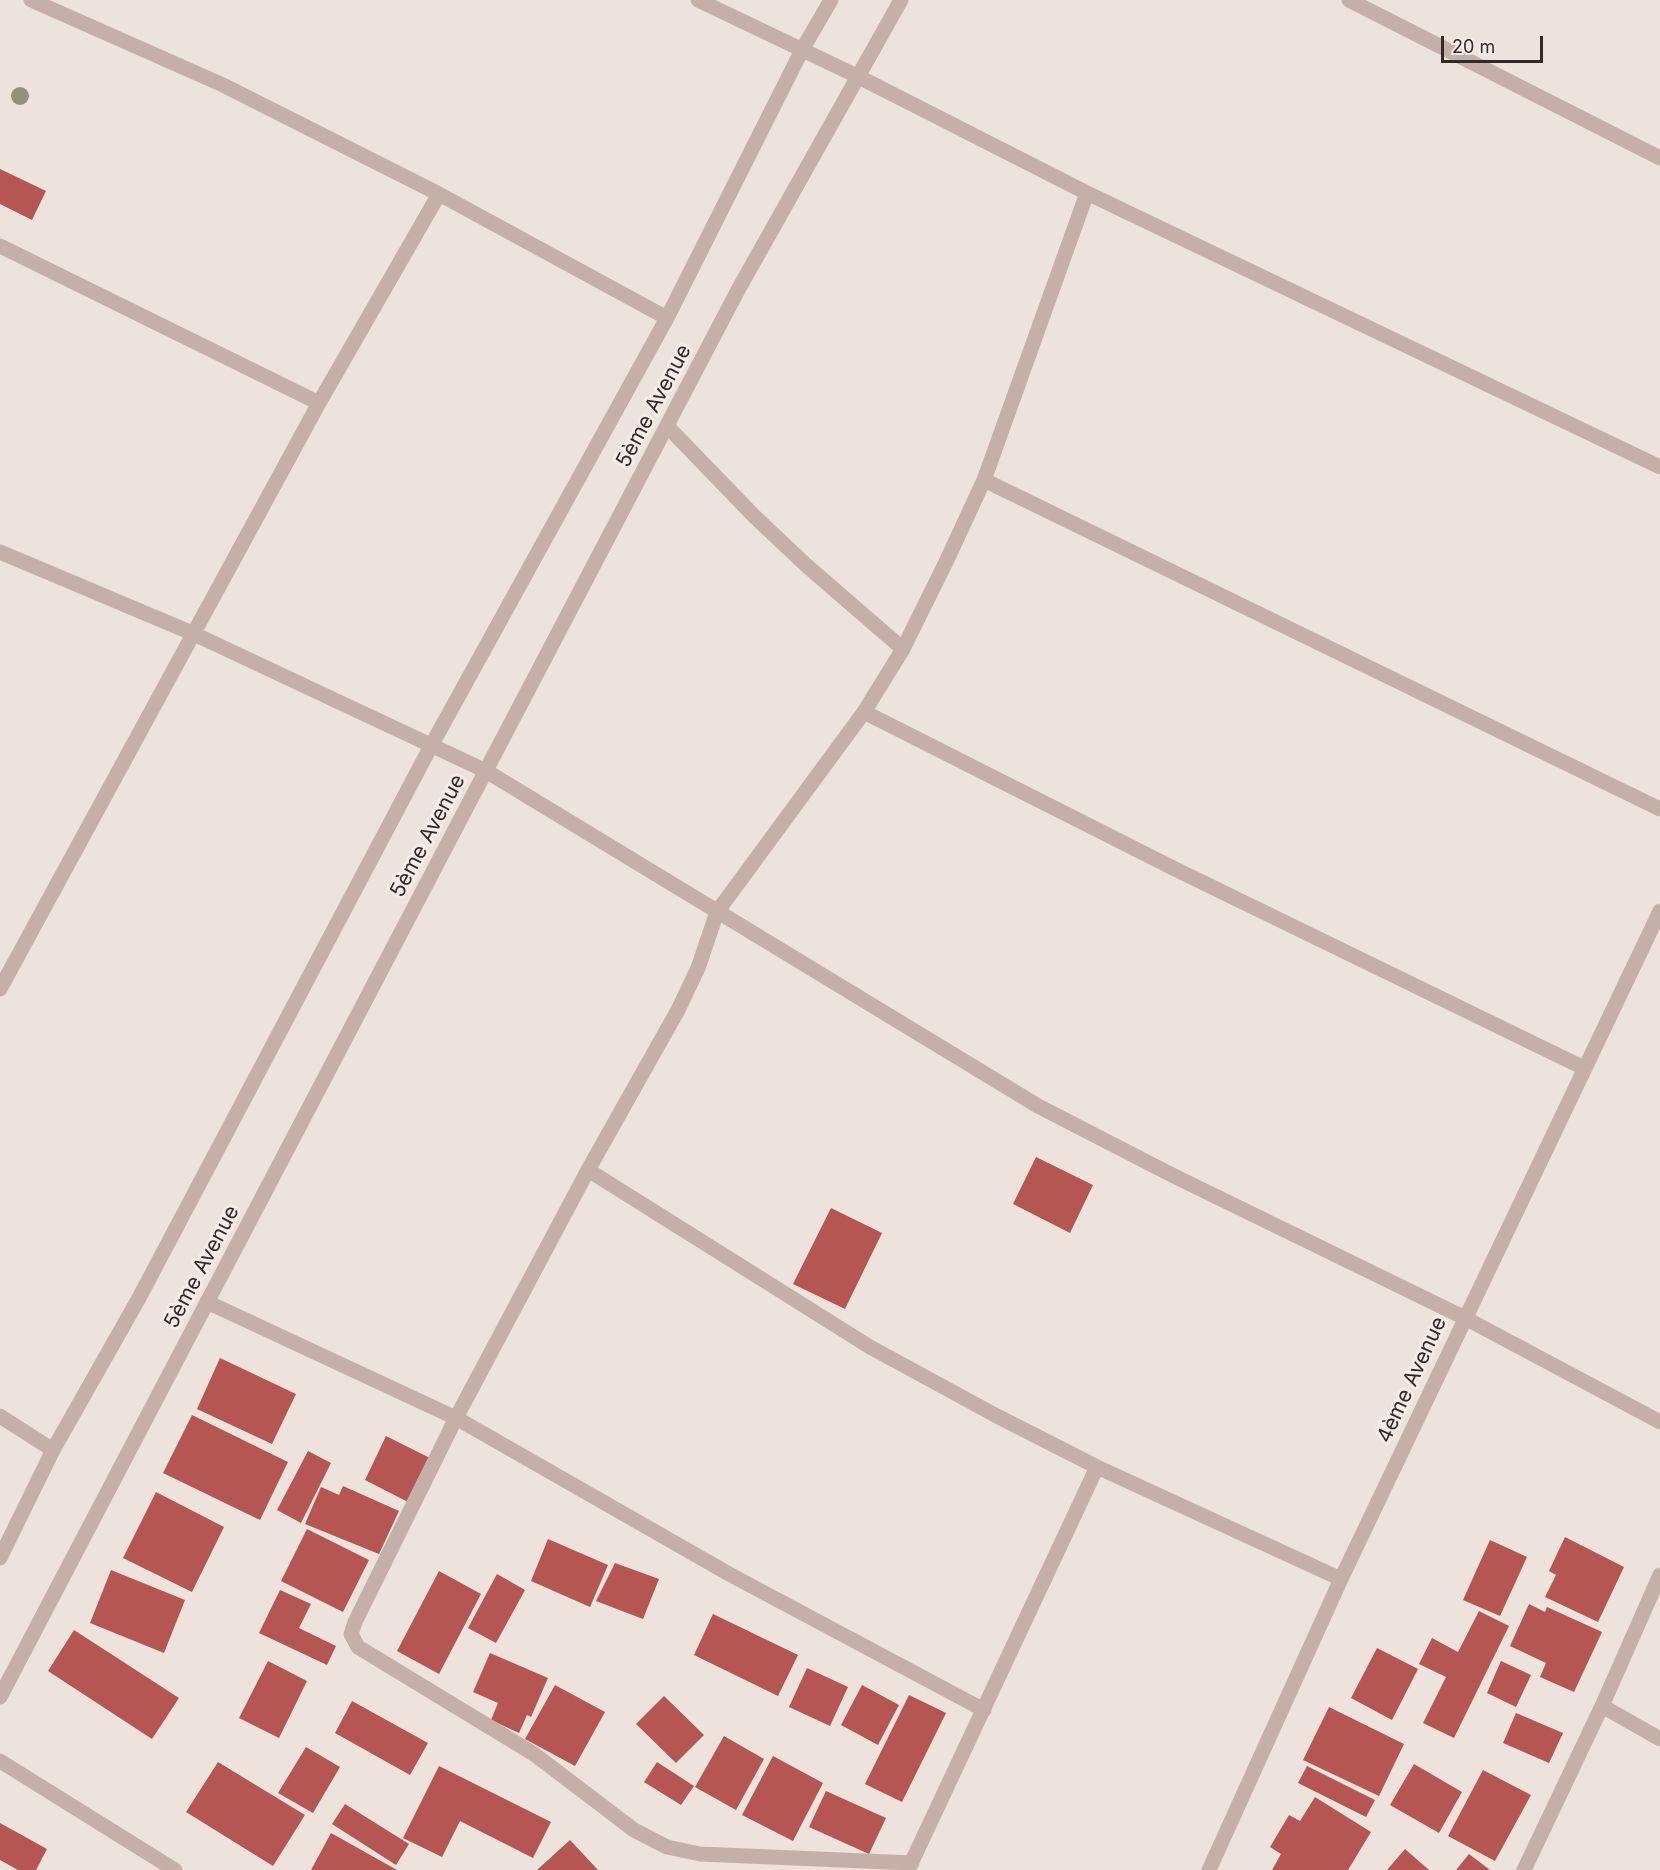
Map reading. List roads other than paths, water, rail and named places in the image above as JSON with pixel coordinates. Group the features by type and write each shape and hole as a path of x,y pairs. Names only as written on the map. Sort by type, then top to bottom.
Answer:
{"street":[{"path":"32,0 224,86 439,194 667,318"},
{"path":"698,0 857,76 1088,193 1660,467"},
{"name":"5ème Avenue","path":"0,1558 53,1450 139,1298 431,746 667,318 802,50 831,0"},
{"name":"5ème Avenue","path":"0,1697 738,290 901,0"},
{"path":"1349,0 1660,158"},
{"path":"1088,193 984,480 903,649 864,712 717,912 698,968 678,1010 588,1170 456,1418 351,1634 358,1647 534,1754 634,1830 667,1847 700,1854 910,1866 1096,1467"},
{"path":"0,989 319,403 439,194"},
{"path":"0,246 319,403"},
{"path":"667,426 799,559 903,649"},
{"path":"984,480 1660,809"},
{"path":"0,552 192,633 486,771 1038,1106 1174,1176 1465,1318 1660,1422"},
{"path":"864,712 1175,870 1584,1068"},
{"name":"4ème Avenue","path":"1209,1870 1341,1579 1660,911"},
{"path":"588,1170 870,1347 995,1415 1096,1467 1341,1579"},
{"path":"207,1302 456,1418 729,1574 984,1710"},
{"path":"0,1416 53,1450"},
{"path":"1524,1870 1602,1706 1660,1575"},
{"path":"1602,1706 1660,1739"},
{"path":"0,1761 175,1870"}]}
